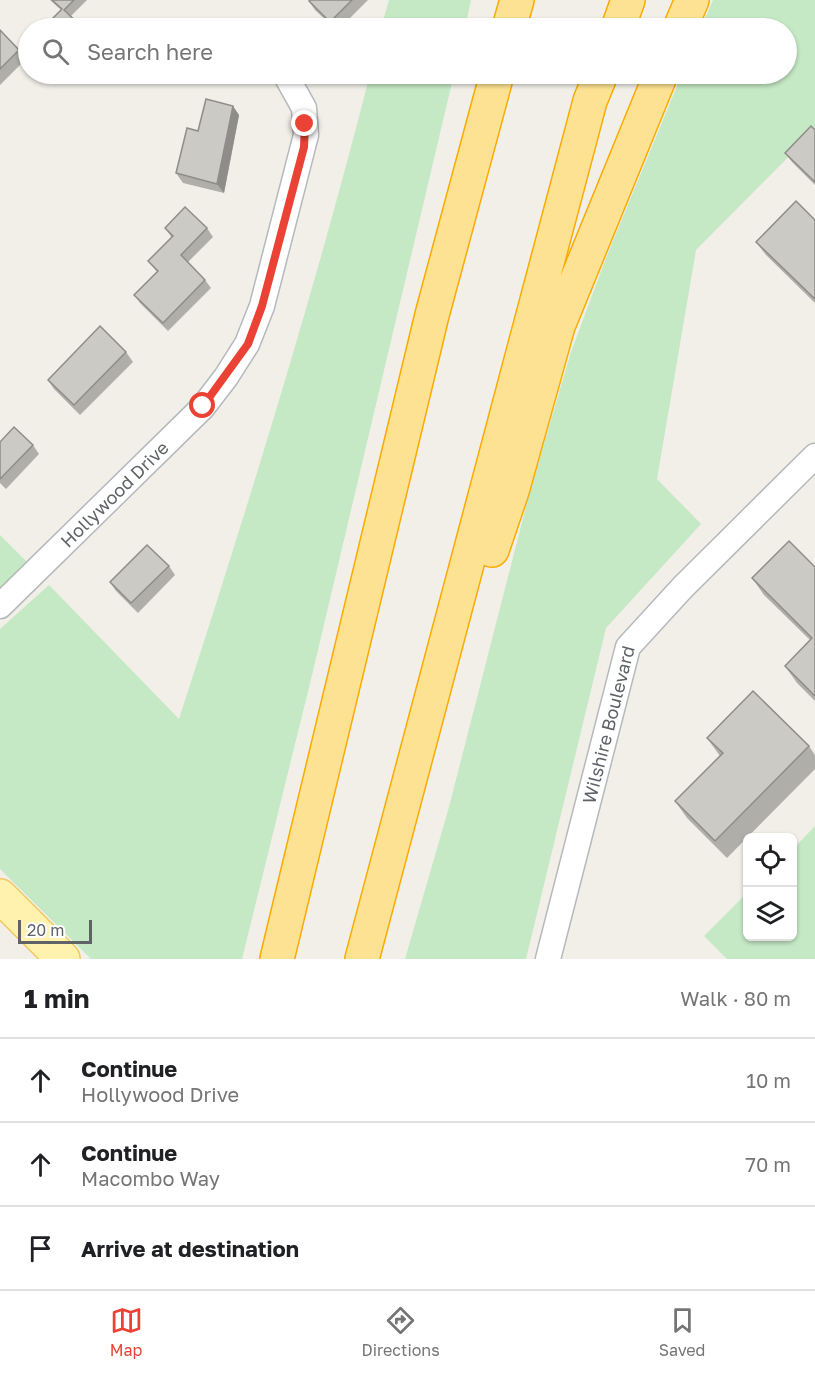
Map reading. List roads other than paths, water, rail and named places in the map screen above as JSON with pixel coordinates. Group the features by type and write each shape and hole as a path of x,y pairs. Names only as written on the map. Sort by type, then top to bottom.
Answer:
{"highway":[{"path":"512,18 517,0"},
{"path":"622,18 628,0"},
{"path":"684,18 692,0"},
{"path":"277,959 432,315 494,84"},
{"path":"362,959 590,102 597,84"},
{"path":"406,795 512,491 558,326 657,84"}],"main road":[{"path":"0,896 63,959"}],"street":[{"name":"Hollywood Drive","path":"0,606 203,406 248,344 262,306 304,147 304,108 291,84"},
{"name":"Wilshire Boulevard","path":"549,959 628,647 683,587 815,456"}]}
